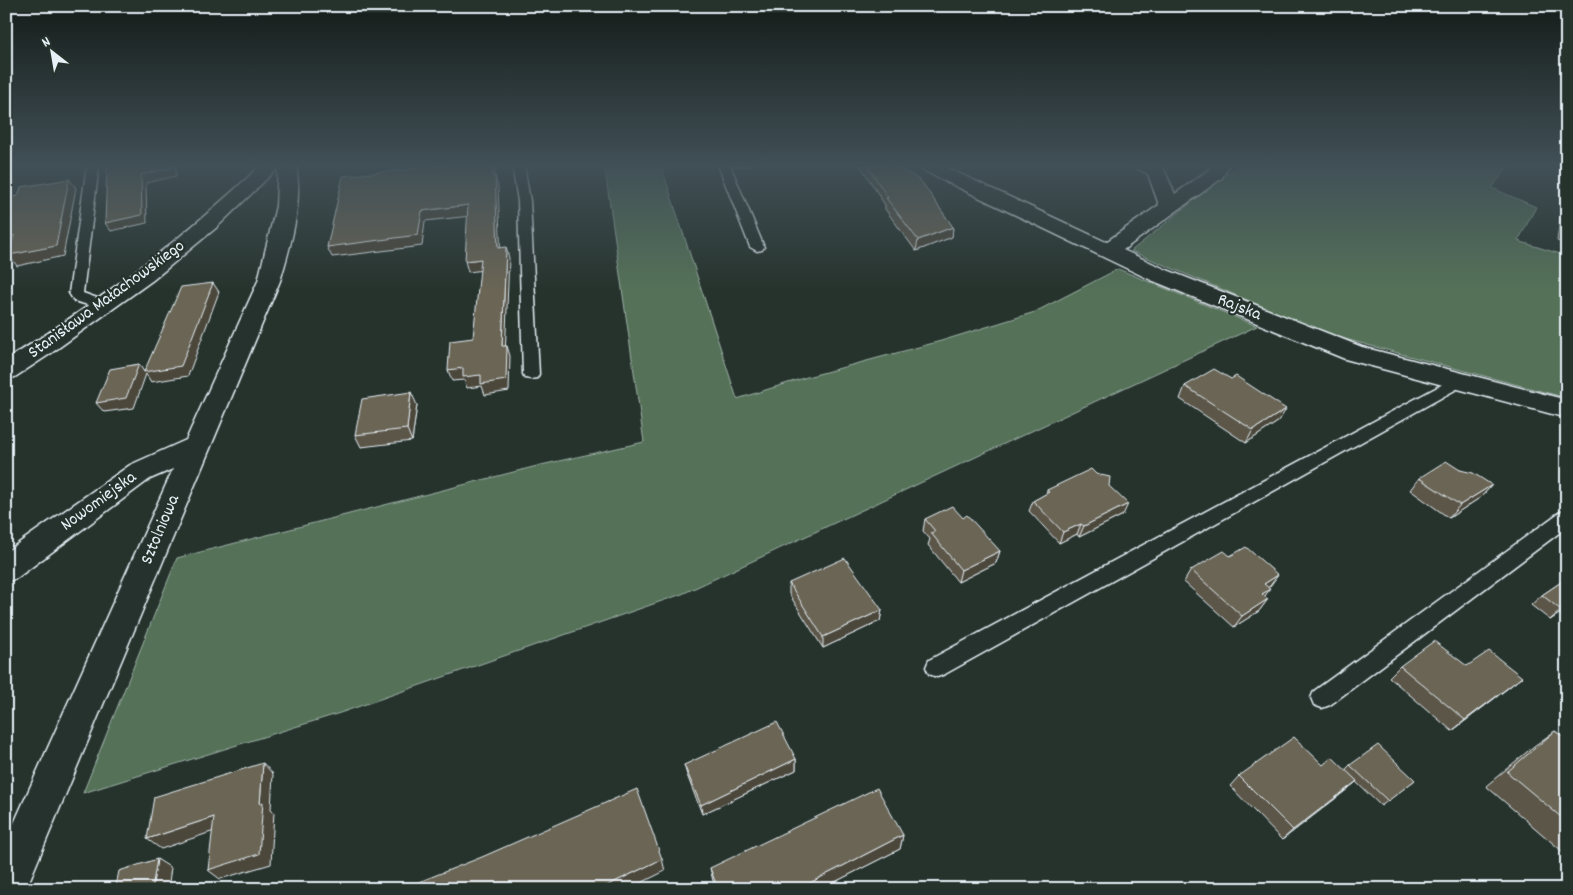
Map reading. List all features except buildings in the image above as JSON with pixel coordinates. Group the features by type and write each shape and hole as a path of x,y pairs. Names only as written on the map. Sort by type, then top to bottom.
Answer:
{"street":[{"name":"Stanisława Małachowskiego","path":"6,371 106,306 157,267 227,207"},
{"name":"Sztolniowa","path":"6,888 272,273 285,207"},
{"name":"Rajska","path":"1014,207 1107,251 1234,306 1354,353 1567,409"},
{"path":"1107,251 1170,207"},
{"name":"Nowomiejska","path":"6,569 140,472 198,446"},
{"path":"6,838 45,800"}],"lane":[{"path":"87,207 76,293 79,298 106,306"},
{"path":"524,207 531,374"},
{"path":"741,207 757,247"},
{"path":"937,667 1458,381"},
{"path":"1322,698 1567,517"}],"green space":[{"path":"610,207 675,207 737,399 807,377 941,341 1035,312 1118,269 1257,326 682,594 340,713 83,793 177,558 541,465 644,442"},
{"path":"1186,207 1535,207 1518,241 1567,256 1567,398 1330,335 1131,251"}]}
